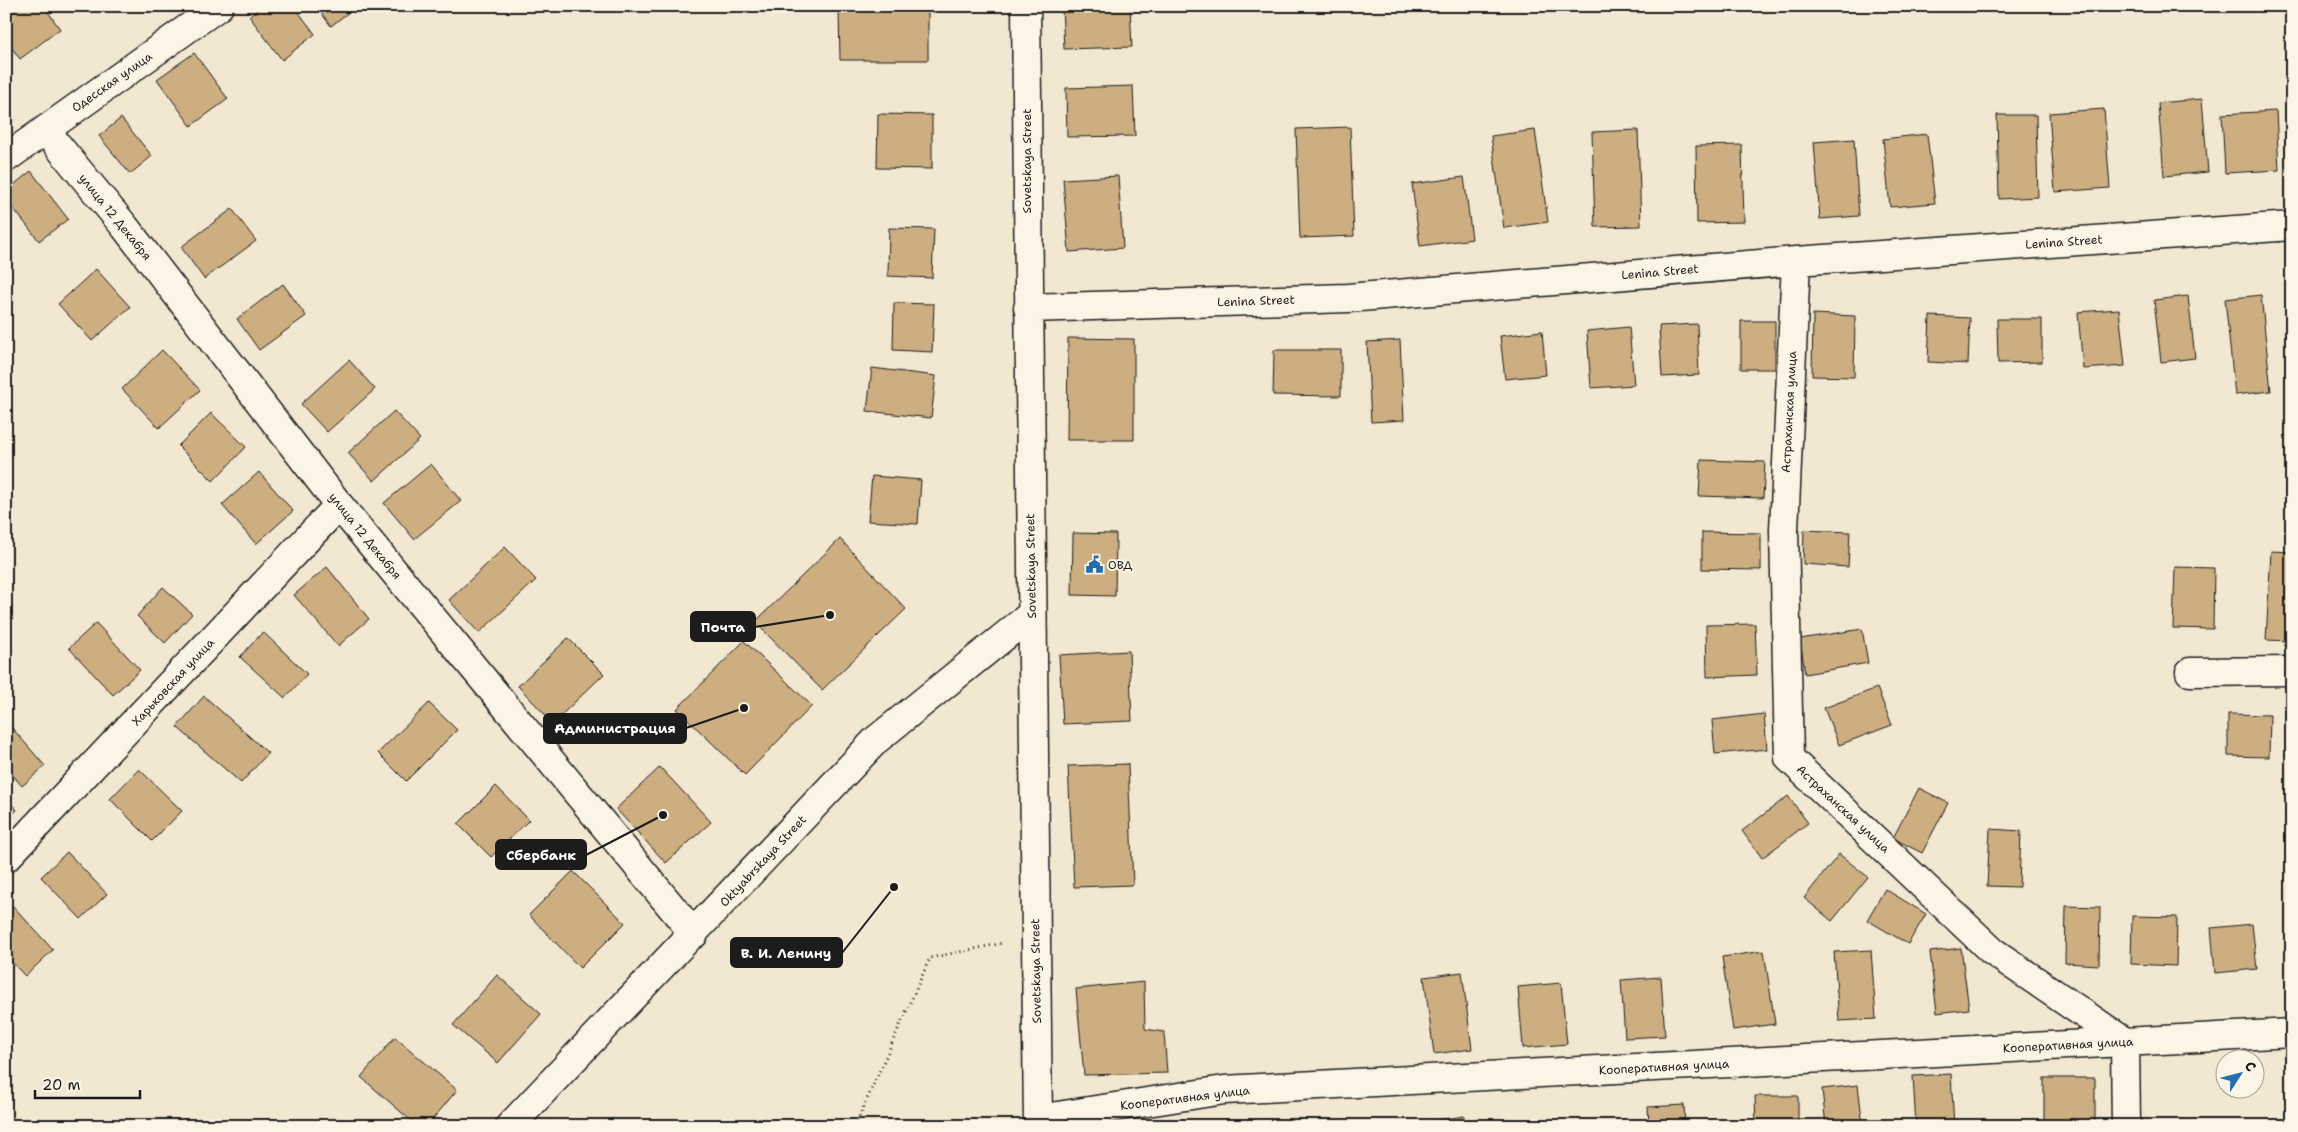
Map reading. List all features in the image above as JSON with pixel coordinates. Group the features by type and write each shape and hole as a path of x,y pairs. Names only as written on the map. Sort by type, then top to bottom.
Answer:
{"street":[{"name":"Одесская улица","path":"6,158 219,6"},
{"name":"Sovetskaya Street","path":"1026,6 1038,1122"},
{"name":"улица 12 Декабря","path":"44,130 131,235 339,505 694,934"},
{"name":"Lenina Street","path":"1028,308 1348,298 1796,261 2292,226"},
{"name":"Астраханская улица","path":"1796,261 1784,530 1789,758 1992,951 2125,1042"},
{"name":"Харьковская улица","path":"6,858 339,505"},
{"name":"Oktyabrskaya Street","path":"510,1126 876,740 1032,614"},
{"path":"2190,672 2292,671"},
{"name":"Кооперативная улица","path":"1038,1122 1224,1090 2292,1033"},
{"path":"2125,1042 2126,1126"}],"path":[{"path":"855,1126 930,958 1036,936"}],"building":[{"path":"6,6 44,6 60,29 20,59 6,40"},
{"path":"262,6 294,6 315,34 282,60 249,16"},
{"path":"316,6 352,6 354,8 331,26"},
{"path":"1062,6 1130,6 1132,47 1064,49"},
{"path":"928,9 928,60 840,60 839,11"},
{"path":"194,53 228,99 191,126 157,79"},
{"path":"1133,86 1135,136 1067,137 1066,88"},
{"path":"2202,99 2208,172 2164,176 2158,103"},
{"path":"2104,109 2110,188 2055,192 2049,113"},
{"path":"2276,111 2279,170 2225,173 2222,114"},
{"path":"878,114 932,115 932,169 877,168"},
{"path":"1997,115 2036,115 2038,197 1999,199"},
{"path":"121,118 152,156 130,174 99,136"},
{"path":"1350,127 1354,236 1300,238 1296,129"},
{"path":"1535,130 1548,222 1504,228 1491,136"},
{"path":"1638,130 1641,226 1595,227 1592,132"},
{"path":"1927,134 1935,203 1890,207 1883,139"},
{"path":"1854,139 1859,216 1820,219 1814,142"},
{"path":"1742,145 1744,222 1697,223 1696,146"},
{"path":"31,171 68,219 39,241 6,199 6,191"},
{"path":"1118,176 1123,248 1069,252 1063,179"},
{"path":"1464,177 1472,239 1420,246 1412,184"},
{"path":"232,209 256,241 204,279 181,247"},
{"path":"889,228 934,229 932,278 888,276"},
{"path":"96,269 130,307 92,341 58,304"},
{"path":"283,284 306,316 259,350 237,319"},
{"path":"2261,295 2271,391 2235,395 2225,299"},
{"path":"2188,296 2195,358 2161,362 2154,300"},
{"path":"894,303 934,304 932,352 893,350"},
{"path":"2119,309 2125,366 2083,369 2078,312"},
{"path":"1813,314 1855,316 1854,377 1812,376"},
{"path":"1930,316 1970,318 1968,364 1928,362"},
{"path":"1997,319 2042,319 2042,362 1998,363"},
{"path":"1741,321 1775,321 1775,369 1741,369"},
{"path":"1697,324 1699,375 1662,377 1659,326"},
{"path":"1629,327 1634,385 1591,388 1587,331"},
{"path":"1542,331 1546,375 1505,379 1500,336"},
{"path":"1068,338 1134,339 1134,440 1067,440"},
{"path":"1400,340 1404,420 1371,422 1367,342"},
{"path":"162,350 200,390 159,428 122,389"},
{"path":"1274,350 1341,350 1341,396 1273,395"},
{"path":"349,360 375,389 327,432 301,404"},
{"path":"872,368 936,376 931,418 867,411"},
{"path":"394,411 420,439 374,481 348,453"},
{"path":"211,413 246,447 213,481 178,446"},
{"path":"1701,460 1765,462 1763,498 1699,496"},
{"path":"431,464 461,501 414,539 384,503"},
{"path":"259,472 293,511 256,544 222,505"},
{"path":"872,476 921,480 918,524 868,521"},
{"path":"1804,530 1850,532 1848,567 1803,564"},
{"path":"1702,532 1761,533 1761,570 1702,569"},
{"name":"ОВД","path":"1073,533 1116,534 1115,596 1072,595"},
{"path":"840,539 906,609 822,690 755,622"},
{"path":"505,547 536,580 479,633 449,600"},
{"path":"2271,551 2292,552 2292,641 2266,640"},
{"path":"327,567 369,619 338,646 294,595"},
{"path":"2175,567 2214,568 2213,629 2173,628"},
{"path":"163,587 192,614 165,643 137,616"},
{"path":"96,623 140,670 113,695 69,648"},
{"path":"1755,624 1757,675 1707,677 1706,625"},
{"path":"1862,629 1868,663 1805,674 1800,639"},
{"path":"263,632 307,674 285,698 240,657"},
{"path":"568,638 604,674 553,723 518,686"},
{"path":"744,641 812,706 745,775 677,709"},
{"path":"1129,651 1132,721 1063,724 1059,655"},
{"path":"1877,688 1892,725 1839,745 1824,708"},
{"path":"204,696 268,753 241,783 177,727"},
{"path":"429,703 457,730 406,781 378,753"},
{"path":"1764,714 1767,749 1715,754 1712,720"},
{"path":"2228,714 2270,715 2269,757 2228,756"},
{"path":"6,721 45,766 22,786 6,767"},
{"path":"1128,764 1133,885 1074,887 1068,766"},
{"path":"660,767 711,822 666,863 616,809"},
{"path":"139,769 182,811 152,841 110,799"},
{"path":"496,786 529,820 491,857 458,824"},
{"path":"1919,788 1948,803 1922,853 1893,838"},
{"path":"1788,796 1808,823 1762,858 1742,831"},
{"path":"6,798 17,810 6,820"},
{"path":"1990,829 2021,831 2019,887 1987,886"},
{"path":"67,852 107,894 81,919 41,877"},
{"path":"1839,854 1868,877 1832,921 1804,898"},
{"path":"573,871 625,923 580,968 529,915"},
{"path":"1885,889 1926,914 1908,944 1867,920"},
{"path":"13,906 53,950 25,976 6,956 6,912"},
{"path":"2066,906 2100,907 2099,965 2065,963"},
{"path":"2132,916 2177,917 2176,966 2131,964"},
{"path":"2252,924 2257,969 2215,973 2211,928"},
{"path":"1961,948 1969,1009 1937,1013 1930,952"},
{"path":"1871,950 1876,1019 1839,1021 1834,952"},
{"path":"1764,951 1775,1024 1733,1030 1722,957"},
{"path":"1462,972 1472,1049 1434,1054 1424,977"},
{"path":"497,975 541,1014 498,1063 453,1025"},
{"path":"1661,977 1665,1036 1625,1038 1621,980"},
{"path":"1144,982 1145,1029 1164,1032 1167,1073 1084,1075 1076,989"},
{"path":"1561,983 1567,1044 1523,1048 1518,987"},
{"path":"395,1037 457,1090 427,1126 417,1126 361,1077"},
{"path":"1951,1074 1954,1126 1916,1126 1913,1076"},
{"path":"2044,1078 2095,1078 2095,1126 2044,1126"},
{"path":"1858,1085 1863,1126 1826,1126 1822,1089"},
{"path":"1755,1096 1798,1096 1798,1126 1756,1126"},
{"path":"1684,1105 1685,1126 1649,1126 1648,1107"},
{"path":"1464,1116 1465,1126 1400,1126"}],"place":[{"name":"ОВД","path":"1094,565"},
{"name":"Почта","path":"830,615"},
{"name":"Администрация","path":"744,708"},
{"name":"Сбербанк","path":"663,815"},
{"name":"В. И. Ленину","path":"894,887"}]}
